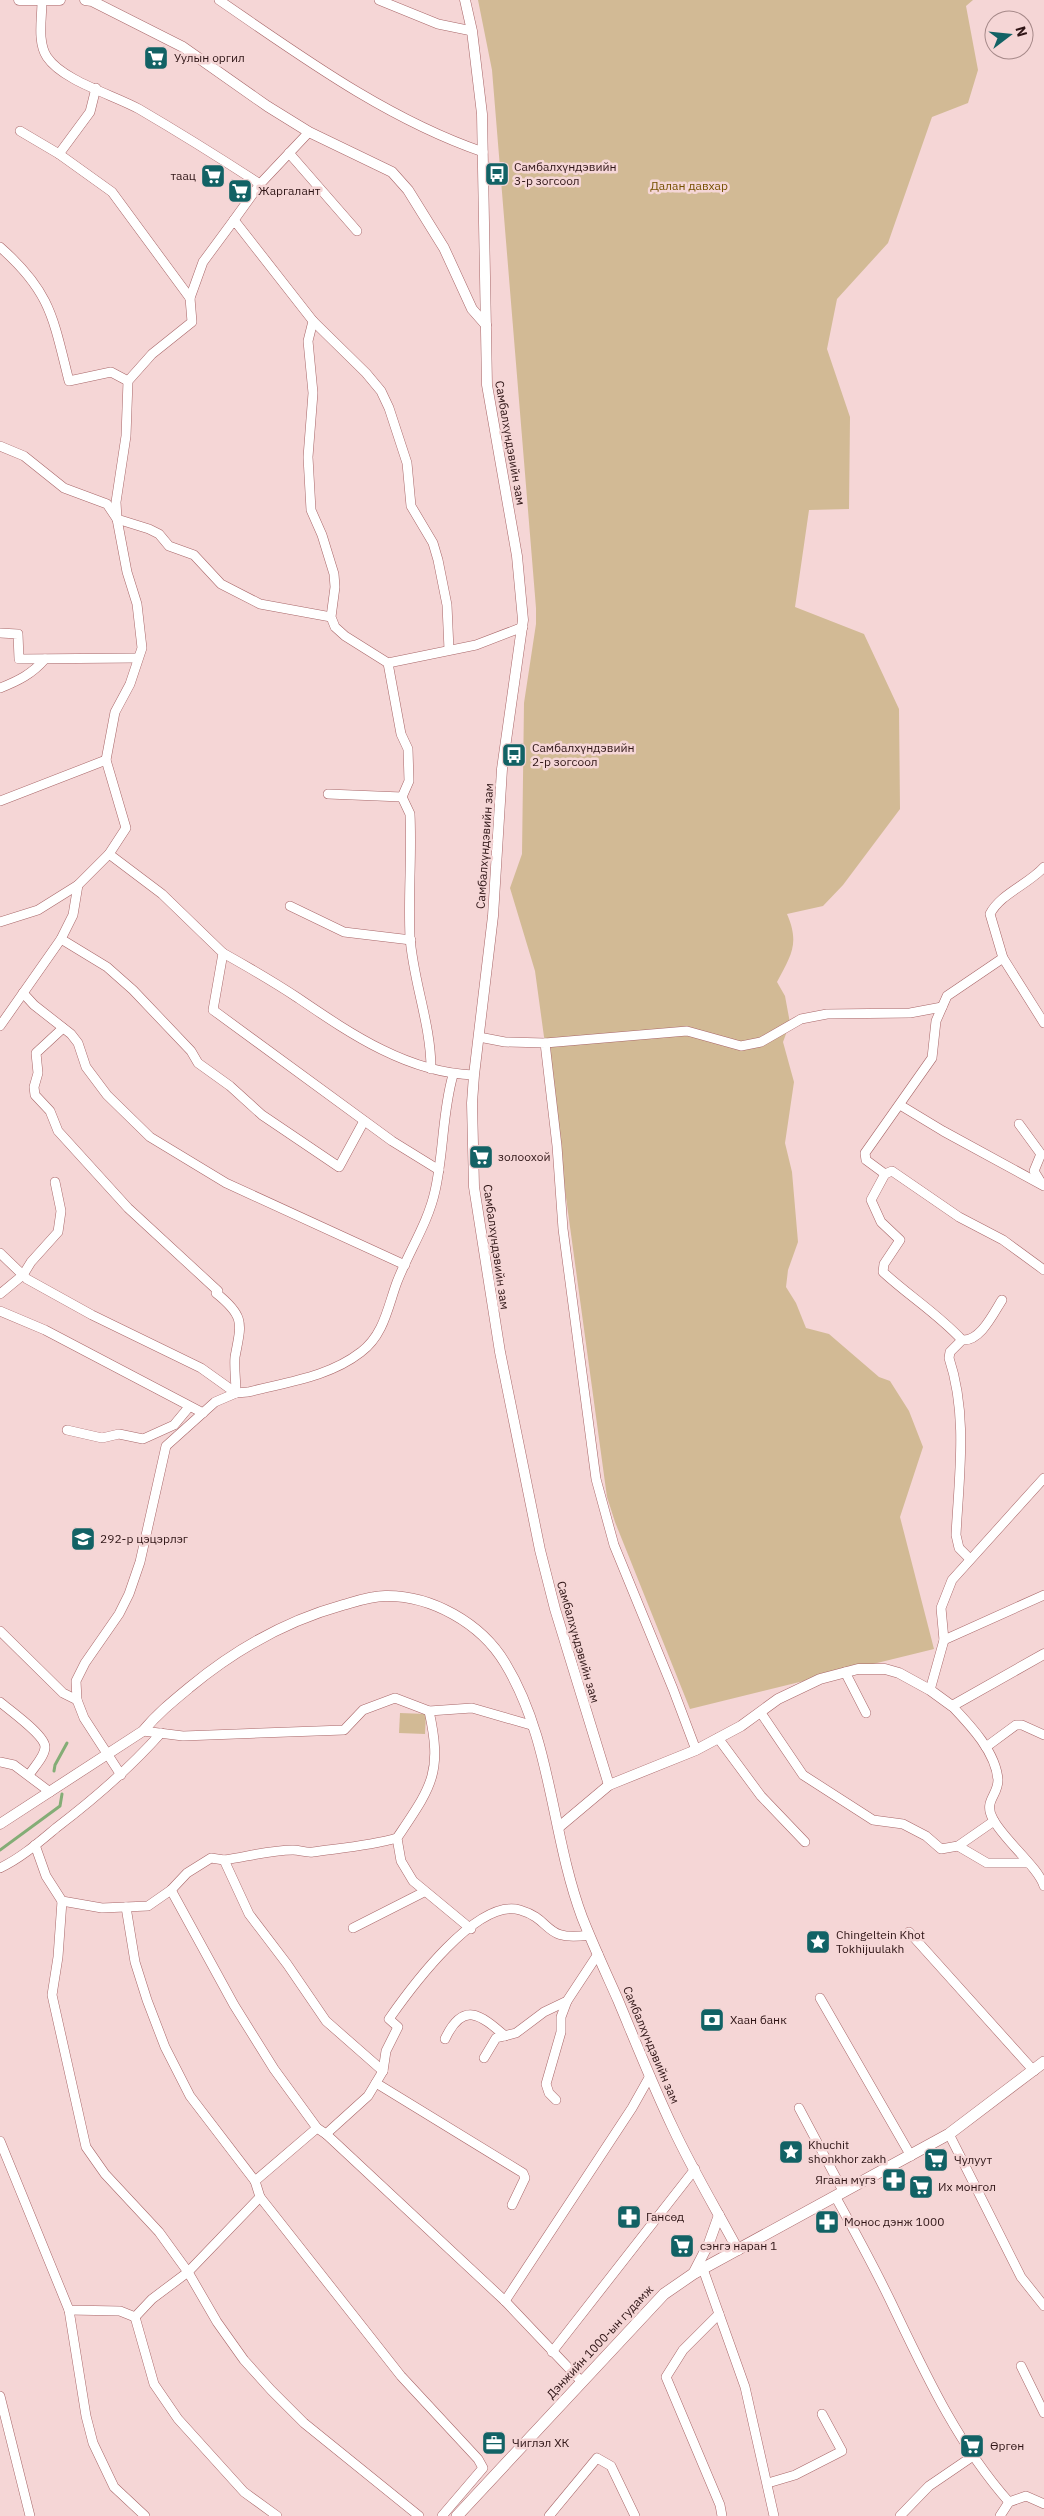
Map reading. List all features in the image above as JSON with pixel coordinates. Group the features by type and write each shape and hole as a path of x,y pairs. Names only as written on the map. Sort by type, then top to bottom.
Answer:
{"main road":[{"name":"Дэнжийн 1000-ын гудамж","path":"457,2516 664,2294 698,2271 949,2134 1044,2062"}],"street":[{"path":"19,0 60,0"},
{"path":"91,0 190,52 266,106 310,132 381,165 400,180 448,254 472,309 486,325"},
{"path":"219,0 332,77 447,139 483,152"},
{"path":"379,0 454,29 472,31"},
{"name":"Самбалхүндэвийн зам","path":"465,0 472,31 480,94 489,401 519,570 523,628 502,769 495,892 474,1075 472,1103 474,1187 486,1271 514,1426 552,1600 610,1785"},
{"path":"42,1 41,38 48,58 72,79 138,108 260,184"},
{"path":"59,154 90,112 96,88"},
{"path":"20,131 59,154 112,192 190,298"},
{"path":"0,922 38,910 78,885 109,854 126,828 106,760 115,712 130,684 137,658 142,648 137,604 127,572 116,519 116,502 126,436 128,381 152,354 192,322 190,298 202,262 260,184 310,132"},
{"path":"288,153 357,231"},
{"path":"234,220 313,321 382,391 407,462 411,506 433,543 438,560 447,605 449,650"},
{"path":"0,247 32,278 44,296 56,328 68,381 112,372 128,381"},
{"path":"313,321 308,341 313,393 308,457 311,510 322,535 334,574 335,587 331,617 335,627 345,636 388,663 476,645 523,628"},
{"path":"0,446 24,456 64,488 107,504 116,519 149,529 159,534 169,546 194,555 221,584 260,604 331,617"},
{"path":"0,633 18,634 19,658 137,658"},
{"path":"0,688 20,681 35,671 45,659"},
{"path":"388,663 401,734 408,749 409,781 402,797 410,814 411,940 419,997 431,1046 431,1069"},
{"path":"0,801 106,760"},
{"path":"328,794 402,797"},
{"path":"109,854 162,894 222,953 270,980 325,1019 369,1043 431,1069 453,1074 474,1075"},
{"path":"1044,867 1034,878 994,906 990,914 1003,958 1044,1023"},
{"path":"0,1026 61,939 73,915 78,885"},
{"path":"290,906 344,932 411,940"},
{"path":"61,939 107,967 133,990 191,1050 198,1063 230,1086 262,1115 339,1166 364,1121"},
{"path":"222,953 213,1010 364,1121 439,1170"},
{"path":"884,1174 866,1160 865,1153 932,1058 936,1021 947,996 1003,958"},
{"path":"23,994 78,1043 86,1066 107,1095 150,1137 226,1183 405,1265"},
{"path":"479,1037 505,1042 544,1043 687,1031 741,1046 761,1042 801,1019 827,1014 910,1013 942,1007"},
{"path":"63,1028 36,1053 38,1073 34,1087 35,1095 50,1111 58,1131 128,1208 218,1291 216,1293 235,1313 241,1326 240,1344 235,1358 236,1392"},
{"path":"544,1043 557,1146 563,1229 596,1479 614,1545 670,1680 696,1750"},
{"path":"121,1775 84,1718 77,1700 76,1686 81,1670 119,1614 135,1578 166,1446 215,1402 236,1392 248,1392 318,1374 360,1353 379,1332 429,1210 439,1170 445,1105 453,1074"},
{"path":"900,1105 943,1131 1044,1186"},
{"path":"1018,1124 1040,1154 1034,1171 1044,1186"},
{"path":"1002,1300 976,1337 968,1341 962,1340 942,1319 907,1294 883,1272 884,1264 900,1240 881,1222 871,1200 884,1174 892,1171 959,1217 1003,1240 1044,1270"},
{"path":"0,1294 23,1275 31,1262 58,1232 60,1212 56,1182"},
{"path":"0,1253 23,1275 92,1315 201,1368 236,1392"},
{"path":"0,1310 45,1330 189,1407 203,1412"},
{"path":"962,1340 950,1352 949,1358 958,1396 962,1432 956,1535 959,1548 969,1558"},
{"path":"67,1430 102,1438 119,1434 143,1439 174,1425 189,1407"},
{"path":"930,1690 944,1640 942,1608 945,1594 952,1580 969,1558 1044,1478"},
{"path":"944,1640 1044,1595"},
{"name":"Самбалхүндэвийн зам","path":"0,1824 143,1730 156,1715 216,1666 267,1633 328,1609 382,1596 405,1597 433,1605 460,1618 485,1637 508,1669 531,1725 550,1786 574,1890 589,1935 673,2129 738,2250"},
{"path":"0,1631 63,1693 77,1700"},
{"path":"952,1706 1044,1654"},
{"path":"559,1826 610,1785 696,1750 761,1713 778,1699 803,1686 858,1669 885,1669 899,1673 930,1690 952,1706 976,1731 986,1747 998,1781 989,1805 994,1820 1044,1884"},
{"path":"845,1672 866,1713"},
{"path":"143,1730 183,1736 344,1730 364,1710 395,1698 430,1711 472,1708 531,1725"},
{"path":"0,1702 38,1734 45,1743 45,1750 29,1775"},
{"path":"430,1711 436,1740 436,1767 425,1796 397,1838 401,1861 413,1881 424,1892 471,1929"},
{"path":"761,1713 803,1775 873,1820 903,1824 926,1836 941,1849 958,1846 994,1820"},
{"path":"986,1747 1016,1726 1022,1725 1044,1735"},
{"path":"0,1868 15,1860 35,1845 121,1775 161,1733"},
{"path":"718,1738 761,1796 805,1842"},
{"path":"0,1762 14,1765 50,1792"},
{"path":"62,1901 102,1908 148,1906 171,1890 187,1873 211,1858 224,1860 294,1850 311,1852 348,1848 397,1838"},
{"path":"35,1845 46,1876 62,1901 58,1957 52,1995 86,2147 105,2174 159,2232 188,2272 217,2322 244,2360 271,2390 304,2424 419,2516"},
{"path":"958,1846 987,1863 1027,1863"},
{"path":"224,1860 249,1914 326,2020 383,2072"},
{"path":"171,1890 229,1997 274,2069 317,2128 326,2134 505,2301 581,2381"},
{"path":"353,1928 424,1892"},
{"path":"126,1908 135,1962 147,2000 165,2046 190,2096 255,2181 260,2197 371,2340 483,2468 442,2516"},
{"path":"326,2134 368,2096 383,2072 386,2051 398,2027 389,2019 415,1982 450,1943 489,1916 512,1908 528,1913 560,1936 571,1938 589,1935"},
{"path":"909,1932 1034,2071"},
{"path":"556,2100 549,2093 546,2084 561,2032 561,2017 567,2001 598,1954"},
{"path":"820,1998 911,2156"},
{"path":"484,2058 496,2038 516,2033 544,2012 567,2001"},
{"path":"445,2038 451,2025 459,2017 468,2015 479,2015 505,2036"},
{"path":"505,2301 632,2108 650,2076"},
{"path":"376,2083 523,2173 525,2178 512,2204"},
{"path":"799,2108 942,2407 984,2473 1009,2502"},
{"path":"255,2181 317,2128"},
{"path":"949,2134 1021,2277 1044,2306"},
{"path":"0,2141 70,2310 86,2416 93,2443 114,2486 145,2516"},
{"path":"552,2352 695,2169"},
{"path":"135,2316 152,2299 188,2272 260,2197"},
{"path":"719,2215 698,2271 719,2314 745,2387 774,2516"},
{"path":"70,2310 120,2311 135,2316"},
{"path":"719,2314 683,2350 666,2377 720,2505 722,2516"},
{"path":"135,2316 154,2384 178,2419 244,2492 277,2516"},
{"path":"1021,2366 1044,2413"},
{"path":"0,2396 30,2516"},
{"path":"768,2483 795,2475 842,2450 822,2414"},
{"path":"900,2516 929,2486 973,2456"},
{"path":"549,2516 596,2458 611,2466 635,2516"},
{"path":"1000,2516 1009,2502 1026,2496 1044,2504"}],"green space":[{"name":"Далан давхар","path":"478,0 973,0 966,6 978,70 968,103 932,117 888,243 837,299 827,349 850,417 849,509 809,510 795,607 864,634 899,709 900,809 843,885 823,906 787,914 793,933 792,949 777,982 785,996 790,1023 783,1042 794,1082 785,1143 792,1172 798,1242 788,1270 786,1287 796,1303 806,1328 829,1334 879,1377 890,1381 909,1411 923,1447 900,1517 934,1649 690,1709 615,1522 607,1497 535,971 510,888 522,854 524,703 536,624 536,608 492,70"},
{"path":"400,1713 426,1714 425,1734 399,1733"}],"waterway":[{"path":"54,1771 55,1765 67,1743"},
{"path":"0,1850 60,1806 62,1794"}],"place":[{"name":"Уулын оргил","path":"156,58"},
{"name":"Самбалхүндэвийн 3-р зогсоол","path":"497,174"},
{"name":"таац","path":"213,176"},
{"name":"Жаргалант","path":"240,191"},
{"name":"Самбалхүндэвийн 2-р зогсоол","path":"514,755"},
{"name":"золоохой","path":"481,1157"},
{"name":"292-р цэцэрлэг","path":"83,1539"},
{"name":"Chingeltein Khot Tokhijuulakh","path":"818,1942"},
{"name":"Хаан банк","path":"712,2020"},
{"name":"Khuchit shonkhor zakh","path":"791,2152"},
{"name":"Чулуут","path":"936,2160"},
{"name":"Ягаан мүгз","path":"894,2180"},
{"name":"Их монгол","path":"921,2187"},
{"name":"Гансөд","path":"629,2217"},
{"name":"Монос дэнж 1000","path":"827,2222"},
{"name":"сэнгэ наран 1","path":"682,2246"},
{"name":"Чиглэл ХК","path":"494,2443"},
{"name":"Өргөн","path":"972,2446"}]}
